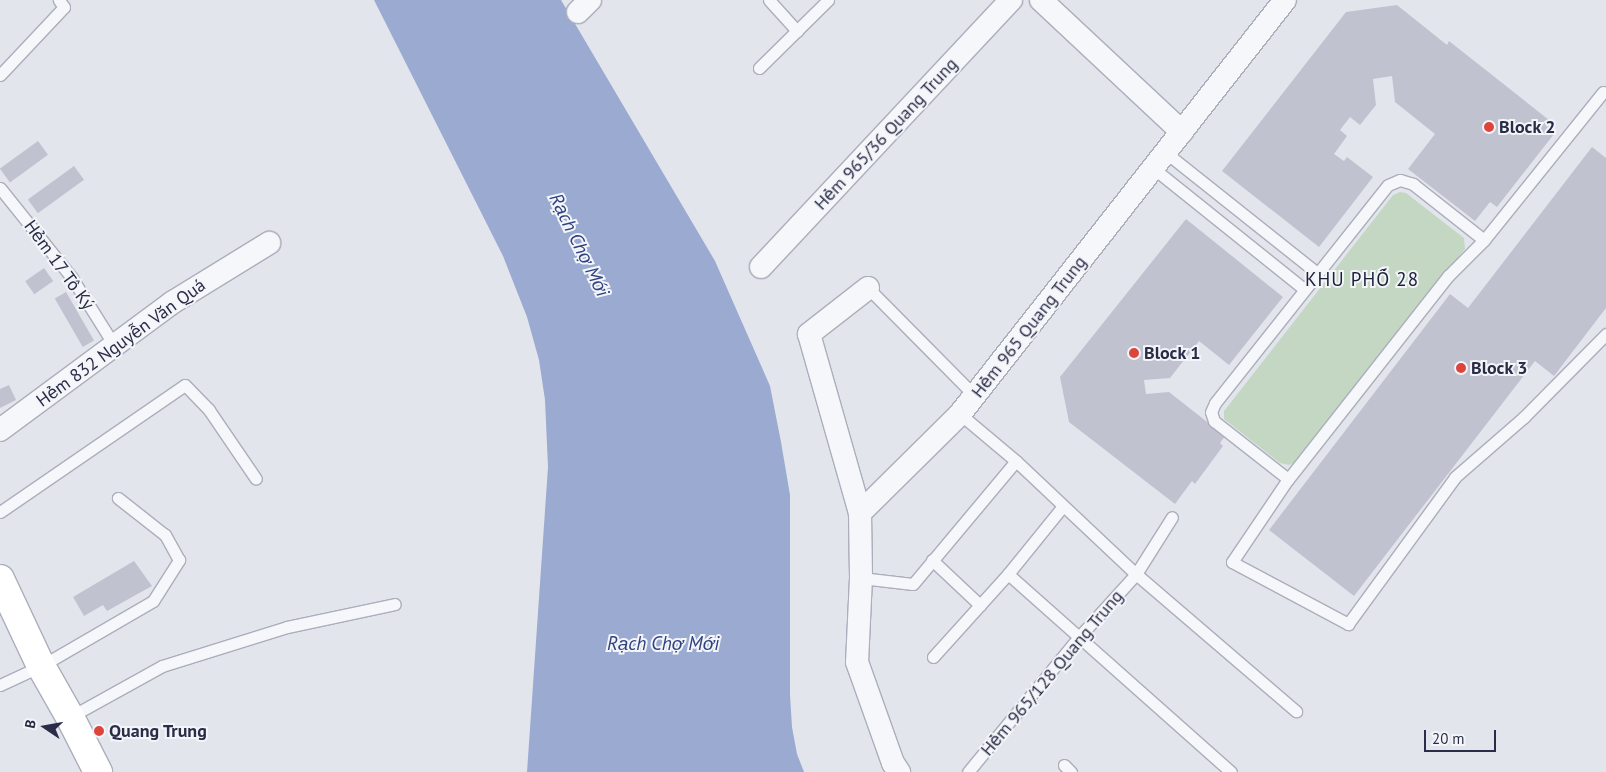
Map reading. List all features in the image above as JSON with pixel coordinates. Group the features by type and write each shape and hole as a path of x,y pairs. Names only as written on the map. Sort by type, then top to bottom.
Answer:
{"main road":[{"path":"0,579 40,666 70,717 98,772"}],"street":[{"name":"Hẻm 965/36 Quang Trung","path":"761,267 1011,0"},
{"path":"1041,0 1182,132"},
{"name":"Hẻm 965 Quang Trung","path":"960,414 1285,0"},
{"name":"Hẻm 832 Nguyễn Văn Quá","path":"0,430 173,302 270,243"},
{"path":"868,288 809,334 860,513 861,578 857,662 893,764 898,772"},
{"path":"860,513 960,414"}],"lane":[{"path":"769,0 797,31"},
{"path":"759,68 828,0"},
{"path":"0,75 61,3"},
{"path":"1603,92 1484,240 1448,276 1288,479 1232,562 1348,624 1455,477 1524,417 1606,334"},
{"path":"1159,160 1317,273"},
{"path":"1159,160 1304,289"},
{"path":"1288,479 1214,421 1211,412 1215,403 1388,185 1400,180 1412,184 1484,240"},
{"name":"Hẻm 17 Tô Ký","path":"0,188 72,278 114,345"},
{"path":"868,288 975,396"},
{"path":"0,512 185,385 209,410 256,479"},
{"name":"Hẻm 965 Quang Trung","path":"960,414 1016,461 1136,574 1296,711"},
{"path":"861,578 913,584 1016,461"},
{"path":"0,685 40,666 153,601 180,560 165,535 118,498"},
{"path":"933,657 1008,574 1063,506"},
{"path":"1136,574 1172,517"},
{"path":"932,560 980,605"},
{"path":"1008,574 1231,772"},
{"name":"Hẻm 965/128 Quang Trung","path":"968,772 1078,638 1136,574"},
{"path":"70,717 162,666 287,626 395,604"}],"green space":[{"path":"1400,192 1406,193 1464,238 1465,249 1296,462 1289,465 1280,463 1224,419 1224,411 1393,195"}],"water":[{"name":"Rạch Chợ Mới","path":"374,0 561,0 715,261 770,386 781,442 790,495 790,695 792,727 797,754 804,772 527,772 548,467 545,400 539,360 527,317 503,256"}],"building":[{"name":"Block 2","path":"1397,5 1447,45 1449,41 1554,124 1549,129 1554,134 1497,207 1490,202 1475,221 1408,169 1435,134 1395,102 1392,76 1373,79 1376,105 1360,125 1350,117 1340,130 1347,136 1334,154 1344,161 1347,157 1373,177 1319,247 1222,171 1346,12"},
{"path":"38,141 48,155 10,182 0,169"},
{"name":"Block 3","path":"1592,147 1606,158 1606,308 1554,376 1535,361 1354,596 1269,530 1450,294 1468,308"},
{"path":"74,166 84,180 38,213 28,200"},
{"name":"Block 1","path":"1186,219 1283,297 1229,365 1199,341 1170,378 1144,380 1146,394 1169,392 1225,436 1220,443 1223,446 1195,484 1192,481 1175,504 1069,422 1060,377"},
{"path":"44,268 53,281 34,294 25,281"},
{"path":"66,292 94,340 83,347 55,298"},
{"path":"9,385 16,400 0,408 0,389"},
{"path":"134,561 152,586 107,611 103,605 84,616 73,597"}],"place":[{"name":"Block 2","path":"1489,127"},
{"name":"Block 1","path":"1134,353"},
{"name":"Block 3","path":"1461,368"},
{"name":"Quang Trung","path":"99,731"}],"district":[{"name":"KHU PHỐ 28","path":"1362,280"}]}
